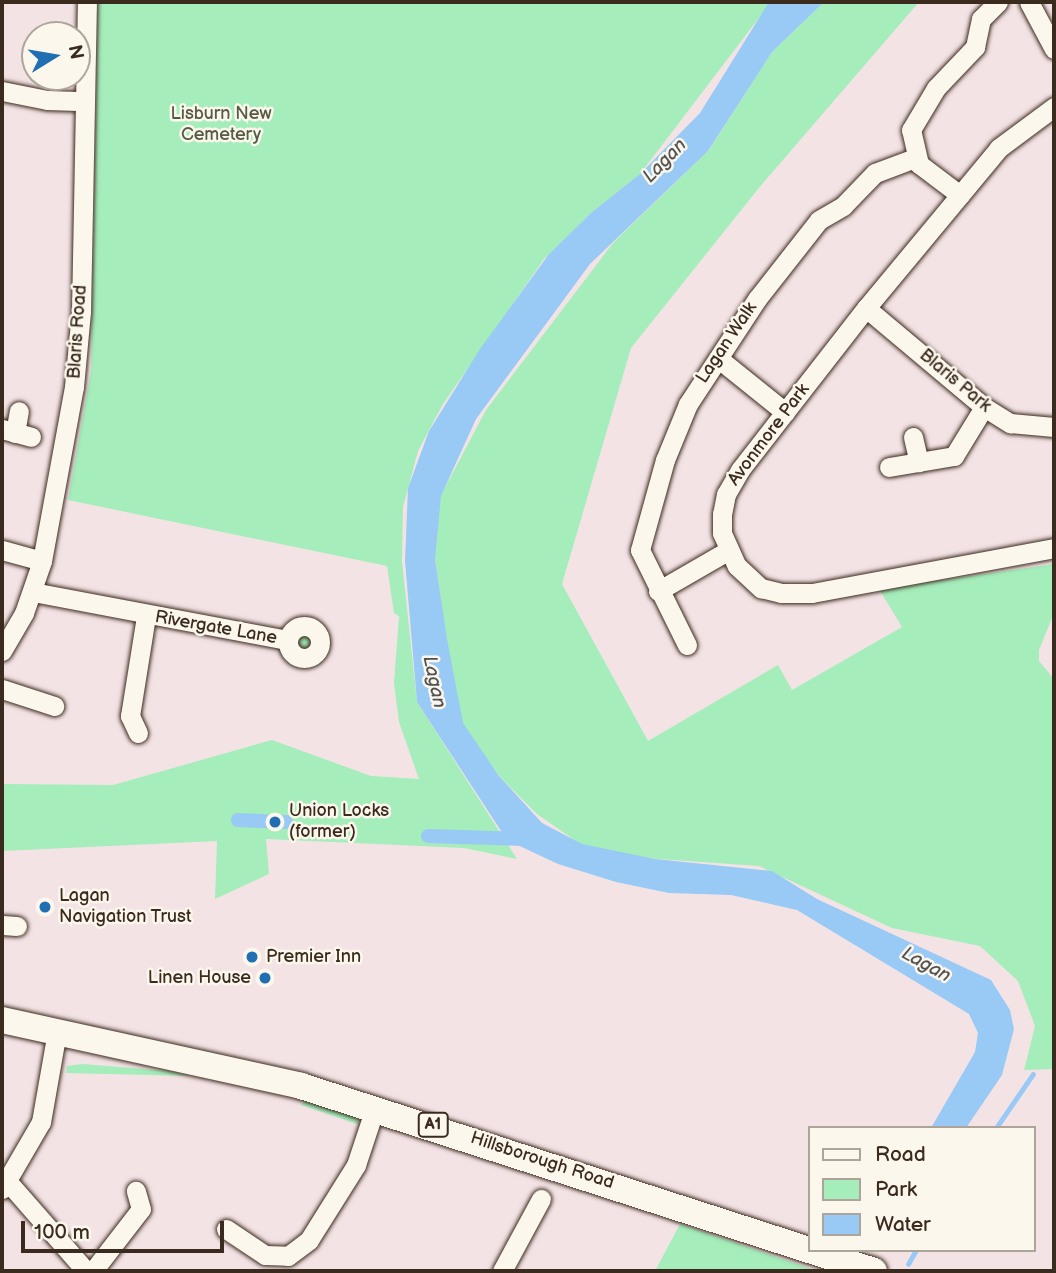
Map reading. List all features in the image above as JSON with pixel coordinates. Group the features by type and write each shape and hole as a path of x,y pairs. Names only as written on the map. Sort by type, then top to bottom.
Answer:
{"highway":[{"name":"Hillsborough Road","path":"2,1020 235,1068 375,1108 808,1250"},
{"name":"Hillsborough Road","path":"813,1252 874,1271"}],"street":[{"name":"Blaris Road","path":"2,651 33,592 42,562 78,350 87,2"},
{"path":"960,195 915,158 911,130 917,115 975,47 981,19 998,2"},
{"path":"1029,2 1054,49"},
{"path":"2,91 47,100 85,101"},
{"name":"Avonmore Park","path":"1054,107 999,148 866,308 785,412 726,494 722,533 737,566 761,588 797,594 1054,548"},
{"name":"Lagan Walk","path":"687,645 640,550 644,525 677,428 701,382 757,299 819,220 843,206 875,173 915,158"},
{"name":"Blaris Park","path":"866,308 984,407 1010,423 1054,427"},
{"path":"719,359 785,412"},
{"path":"889,467 954,456 984,407"},
{"path":"16,433 19,411"},
{"path":"913,437 919,462"},
{"path":"2,550 42,562"},
{"path":"658,591 729,551"},
{"name":"Rivergate Lane","path":"33,592 146,616 287,640"},
{"name":"Rivergate Lane","path":"138,733 130,716 146,616"},
{"path":"2,689 54,706"},
{"path":"57,1031 41,1122 5,1185 86,1271"},
{"path":"226,1228 265,1255 288,1256 309,1240 356,1165 375,1108"},
{"path":"502,1271 541,1199"},
{"path":"93,1271 142,1201"}],"green space":[{"name":"Lisburn New Cemetery","path":"98,2 771,2 640,174 592,212 544,259 443,404 418,451 403,507 402,561 417,702 517,859 464,848 266,839 269,874 215,899 217,841 2,851 2,784 113,785 272,740 371,776 419,779 399,722 394,683 399,616 394,613 387,566 68,500 91,371"},
{"path":"824,2 919,2 758,189 631,348 562,584 648,741 778,665 792,690 902,627 879,589 1054,564 1054,613 1039,650 1039,661 1054,679 1054,1069 1024,1070 1035,1026 1018,981 980,946 892,928 759,866 644,858 580,844 537,814 502,779 458,722 434,551 441,495 486,410 613,243 709,150 772,52"},
{"path":"304,631 312,634 315,642 312,650 304,653 296,650 293,642 296,634"},
{"path":"83,1064 169,1071 190,1076 66,1073 67,1066"},
{"path":"305,1100 354,1115 360,1125 301,1105"},
{"path":"680,1224 818,1271 655,1271"}],"water":[{"name":"Lagan","path":"769,2 824,2 772,52 708,151 590,264 476,419 441,496 435,559 463,723 499,776 542,823 582,844 655,859 772,871 817,899 991,980 1010,1010 1014,1029 1002,1075 967,1126 932,1126 975,1052 978,1033 969,1014 797,910 731,895 669,893 616,882 558,864 507,840 417,702 405,561 408,488 429,431 480,349 549,254 592,212 640,174 700,113"}],"waterway":[{"path":"238,820 286,822"},
{"path":"428,836 527,839"},
{"path":"997,1126 1033,1074"},
{"path":"908,1264 915,1252"}],"place":[{"name":"Union Locks (former)","path":"275,822"},
{"name":"Lagan Navigation Trust","path":"45,907"},
{"name":"Premier Inn","path":"252,957"},
{"name":"Linen House","path":"265,978"}]}
